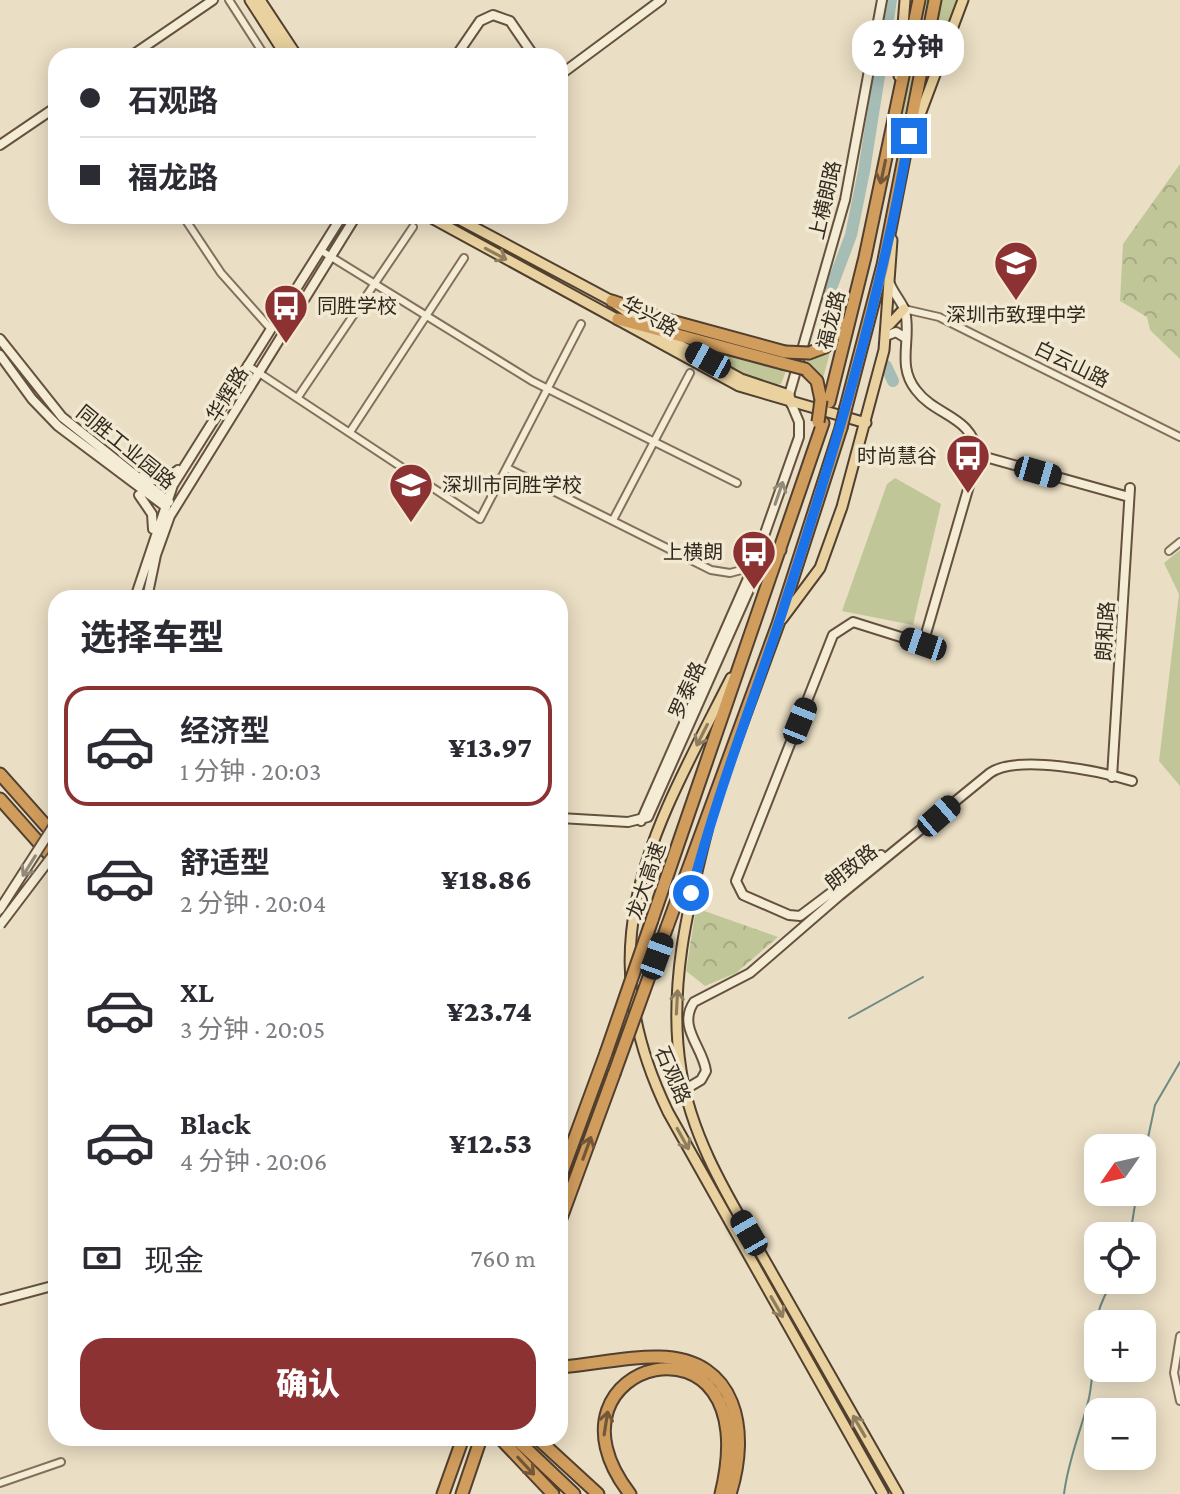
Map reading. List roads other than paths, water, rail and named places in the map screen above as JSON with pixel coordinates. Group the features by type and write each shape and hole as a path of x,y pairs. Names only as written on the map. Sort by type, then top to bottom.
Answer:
{"highway":[{"name":"福龙路","path":"750,641 815,443 849,317 919,0"},
{"name":"福龙路","path":"711,813 778,624 841,428 893,217 935,0"},
{"path":"612,301 784,357 805,369 817,381 825,401"},
{"path":"618,319 784,357 809,353 829,344 849,317"},
{"path":"753,567 780,549"},
{"name":"龙大高速","path":"568,1156 750,641"},
{"path":"0,774 48,828"},
{"path":"0,799 48,851"},
{"name":"龙大高速","path":"568,1199 711,813"},
{"path":"568,1366 660,1357 691,1362 711,1374 726,1391 739,1428 739,1454 730,1494"},
{"path":"630,1494 609,1459 602,1433 606,1414 619,1389 634,1377 659,1369 689,1372 703,1379 721,1402 729,1430 728,1461 721,1494"},
{"path":"436,1494 459,1446"},
{"path":"443,1494 460,1446"},
{"path":"462,1494 478,1446"},
{"path":"508,1446 553,1494"},
{"path":"523,1446 574,1494"},
{"path":"546,1446 598,1494"}],"main road":[{"path":"250,0 281,48"},
{"path":"260,0 292,48"},
{"path":"898,95 905,0"},
{"path":"905,158 930,80 963,0"},
{"path":"886,336 893,217"},
{"name":"华兴路","path":"443,224 739,386 866,423"},
{"name":"华兴路","path":"468,224 612,301 650,328 741,379 790,399"},
{"path":"778,624 826,557 866,423 891,320 904,309"},
{"name":"石观路","path":"750,641 676,787 644,866 628,954 632,1009 644,1057 668,1112 881,1489"},
{"name":"石观路","path":"711,813 682,941 676,1023 684,1090 703,1147 729,1198 898,1494"},
{"path":"881,1489 889,1478"}],"street":[{"path":"143,48 213,0"},
{"path":"229,0 260,48"},
{"path":"568,69 661,0"},
{"name":"上横朗路","path":"790,399 845,200 882,0"},
{"path":"461,48 475,27 487,16 504,17 528,48"},
{"path":"0,145 48,112"},
{"path":"188,224 221,273 270,328"},
{"name":"华辉路","path":"137,590 165,503 192,454 337,224"},
{"name":"华辉路","path":"149,590 156,555 174,508 351,224"},
{"path":"298,397 413,227"},
{"path":"320,250 546,387 737,483"},
{"path":"350,432 464,258"},
{"path":"881,855 800,916 789,915 743,895 738,888 737,874 833,635 853,622 923,644 978,455 973,437 960,420 929,402 913,388 905,369 904,309 889,279"},
{"name":"白云山路","path":"904,309 939,317 1180,437"},
{"path":"247,365 480,519 581,324"},
{"path":"886,336 896,332 904,337"},
{"name":"同胜工业园路","path":"0,339 53,408 128,476"},
{"name":"同胜工业园路","path":"0,355 48,417 174,508"},
{"path":"613,520 690,373"},
{"name":"罗泰路","path":"568,818 641,821 753,567 799,437 799,422 790,399"},
{"path":"128,476 163,482 192,454"},
{"name":"朗和路","path":"978,455 1130,492 1112,777"},
{"path":"507,468 711,570 730,573 753,567"},
{"path":"128,476 148,505 153,519 153,539"},
{"path":"1169,551 1180,542"},
{"name":"朗致路","path":"684,1090 701,1080 706,1071 688,1026 689,1011 694,1002 750,973 990,773 1001,766 1027,763 1132,781"},
{"path":"0,909 48,834"},
{"path":"0,925 48,862"},
{"path":"0,1300 48,1287"},
{"path":"1180,1336 1174,1373 1180,1401"},
{"path":"0,1483 61,1462"}],"waterway":[{"path":"834,322 828,301 851,235 891,0"},
{"path":"886,366 893,381"},
{"path":"849,1018 923,977"},
{"path":"1149,1134 1155,1105 1180,1062"},
{"path":"1132,1222 1135,1206"},
{"path":"1064,1494 1089,1398 1096,1322 1106,1294"}],"place":[{"name":"深圳市致理中学","path":"1016,302"},
{"name":"同胜学校","path":"286,345"},
{"name":"时尚慧谷","path":"968,495"},
{"name":"深圳市同胜学校","path":"411,524"},
{"name":"上横朗","path":"754,591"}]}
